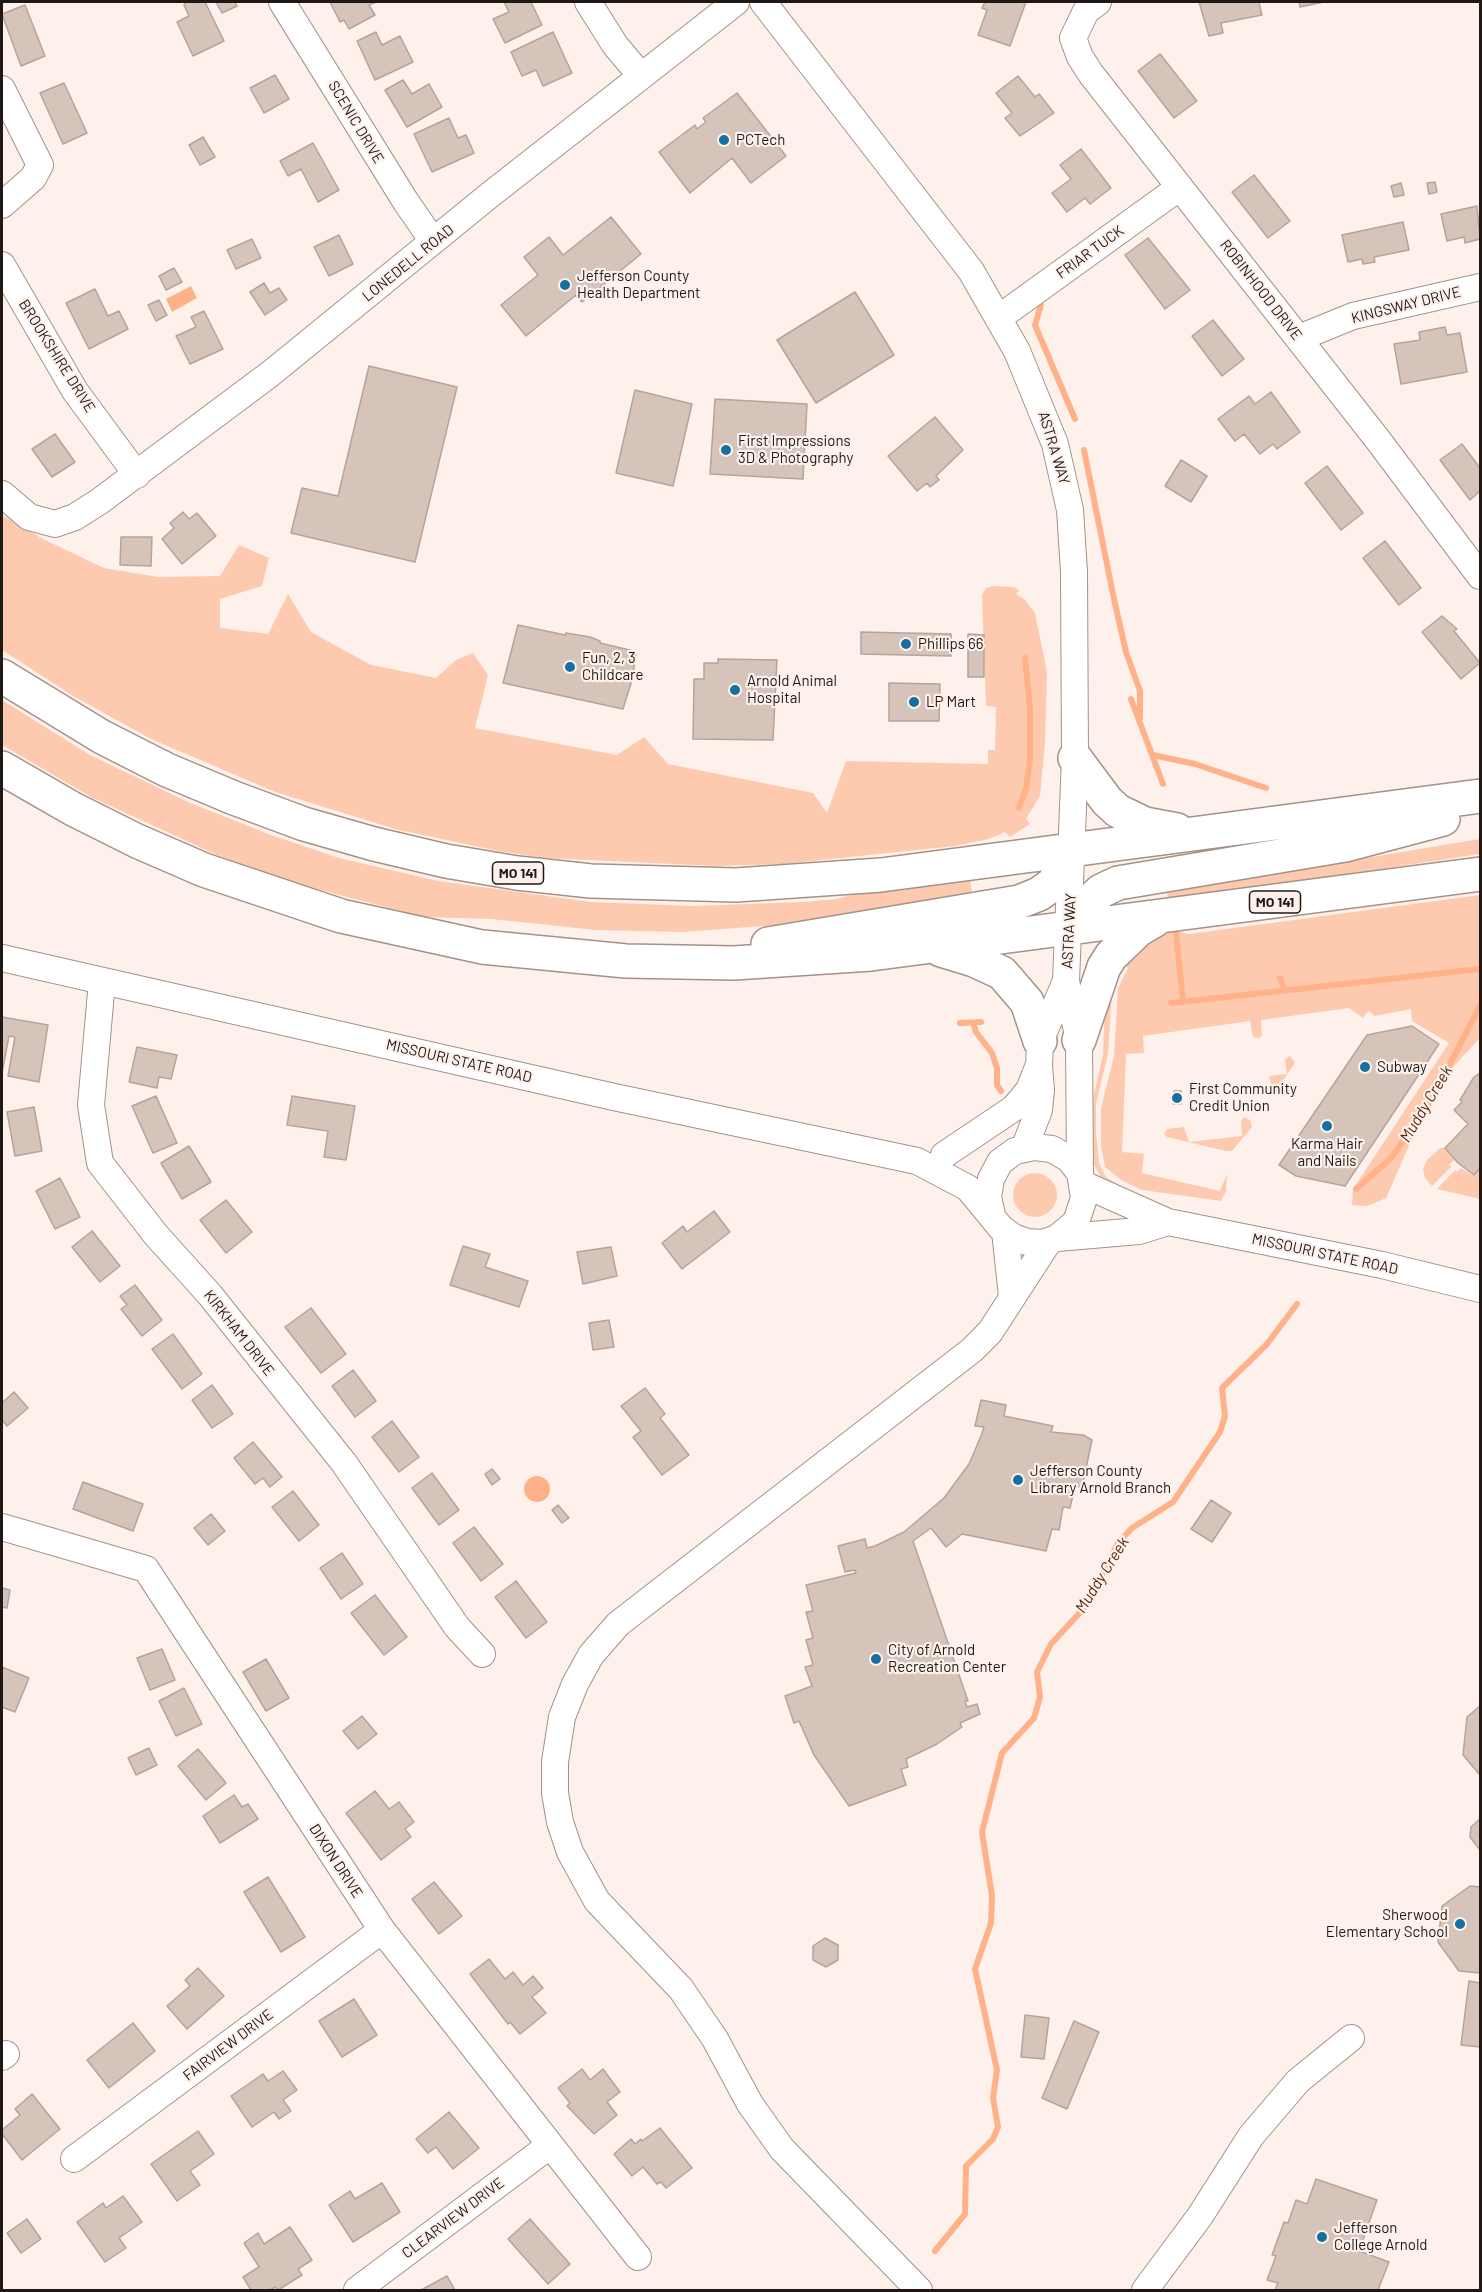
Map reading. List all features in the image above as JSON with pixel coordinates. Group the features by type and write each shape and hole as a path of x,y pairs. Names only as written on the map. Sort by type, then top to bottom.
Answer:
{"highway":[{"name":"MO 141","path":"2,676 102,737 168,770 234,798 374,844 517,873 638,884 736,885 881,875 1072,852 1480,796"},
{"path":"1075,758 1107,801 1118,811 1145,824 1199,834"},
{"name":"MO 141","path":"2,768 73,809 147,845 214,873 341,916 482,946 552,956 662,963 798,960 1069,930 1480,874"},
{"path":"1069,930 1101,891 1118,883 1344,845 1480,809"},
{"path":"662,963 1018,903 1039,894 1053,884 1072,852"},
{"path":"1079,1040 1104,967 1111,956 1138,930 1160,918"},
{"path":"931,947 974,960 1002,973 1028,1002 1039,1054"}],"street":[{"name":"SCENIC DRIVE","path":"282,2 405,202 434,241"},
{"path":"588,2 615,45 641,76"},
{"name":"LONEDELL ROAD","path":"2,494 29,517 55,524 75,517 137,475 279,367 736,2"},
{"name":"ASTRA WAY","path":"764,2 955,248 1000,317 1044,411 1066,488 1074,572 1075,758 1066,981 1079,1040 1082,1179"},
{"name":"ROBINHOOD DRIVE","path":"1098,2 1086,11 1073,38 1080,57 1299,338 1480,576"},
{"path":"2,89 40,165 33,178 2,205"},
{"name":"FRIAR TUCK","path":"1000,317 1180,187"},
{"name":"BROOKSHIRE DRIVE","path":"2,265 75,391 137,475"},
{"name":"KINGSWAY DRIVE","path":"1299,338 1353,316 1480,287"},
{"name":"MISSOURI STATE ROAD","path":"2,958 917,1161 969,1188 999,1223"},
{"name":"KIRKHAM DRIVE","path":"102,981 91,1105 99,1163 156,1235 210,1295 344,1463 457,1627 482,1654"},
{"name":"ASTRA WAY","path":"1020,1150 1039,1110 1041,1090 1039,1054 1066,981"},
{"path":"944,1155 1014,1108 1029,1090 1039,1054"},
{"path":"919,2290 782,2149 750,2104 715,2039 681,1989 597,1901 570,1851 560,1822 555,1793 555,1761 562,1718 575,1684 591,1655 618,1624 972,1350 990,1332 1012,1296 1053,1239 1077,1222 1082,1210 1082,1179 1068,1159 1052,1149 1034,1147 1020,1150 1000,1162 991,1179 988,1197 999,1223 1012,1296"},
{"name":"MISSOURI STATE ROAD","path":"917,1161 944,1155 1020,1150"},
{"name":"MISSOURI STATE ROAD","path":"1082,1179 1168,1222 1382,1265 1480,1289"},
{"name":"MISSOURI STATE ROAD","path":"1053,1239 1138,1231 1168,1222"},
{"path":"999,1223 1028,1242 1053,1239"},
{"name":"DIXON DRIVE","path":"2,1527 146,1569 382,1930 638,2257"},
{"name":"FAIRVIEW DRIVE","path":"74,2159 382,1930"},
{"path":"1145,2290 1200,2216 1251,2136 1298,2081 1352,2038"},
{"name":"CLEARVIEW DRIVE","path":"357,2290 549,2146"}],"shaded area":[{"path":"191,286 197,298 172,312 166,299"},
{"path":"2,515 43,539 104,568 158,577 220,576 239,545 269,558 262,586 220,599 220,628 268,634 288,594 311,632 371,665 436,678 456,660 473,653 488,675 475,728 617,755 644,737 668,764 813,793 827,813 846,761 988,764 988,750 995,750 996,707 986,706 982,595 986,588 994,586 1014,587 1019,590 1016,594 1025,600 1035,613 1047,672 1045,742 1040,796 1026,819 1030,824 1010,837 1005,832 989,839 955,846 783,864 715,866 545,858 498,851 395,829 275,792 151,739 73,696 2,650"},
{"path":"2,700 90,755 188,802 271,835 339,858 438,881 591,902 692,906 837,899 867,891 970,880 973,902 857,919 683,932 596,930 491,919 424,917 294,883 217,855 93,798 2,745"},
{"path":"1480,839 1480,854 1168,901 1167,891"},
{"path":"1480,895 1480,1038 1453,1067 1423,1114 1386,1198 1367,1206 1352,1205 1353,1189 1449,1043 1412,1021 1411,1009 1375,1016 1368,1011 1363,1018 1349,1008 1261,1020 1262,1036 1259,1038 1253,1037 1250,1021 1143,1036 1144,1053 1126,1054 1122,1152 1144,1154 1142,1173 1220,1191 1227,1174 1226,1191 1221,1201 1142,1190 1121,1180 1105,1167 1101,1146 1101,1108 1114,1056 1118,988 1128,968 1119,962 1136,945 1171,930 1189,934"},
{"path":"1112,990 1108,1054 1096,1104 1096,1132 1099,1163 1106,1177 1122,1187 1121,1192 1102,1179 1093,1163 1091,1150 1091,1108 1103,1054 1105,999"},
{"path":"1290,1056 1295,1063 1277,1089 1273,1091 1269,1076 1287,1074 1285,1059"},
{"path":"1244,1117 1250,1120 1252,1127 1232,1151 1226,1151 1167,1137 1164,1134 1167,1129 1184,1127 1189,1142 1242,1136 1241,1121"},
{"path":"1440,1148 1446,1148 1454,1160 1449,1165 1451,1167 1432,1186 1425,1178 1423,1169 1427,1160"},
{"path":"1480,1167 1480,1199 1437,1189 1455,1170 1457,1172 1461,1168 1472,1175"},
{"path":"1035,1173 1051,1179 1057,1195 1051,1211 1035,1217 1019,1211 1013,1195 1019,1179"},
{"path":"537,1476 546,1480 550,1489 546,1498 537,1502 528,1498 524,1489 528,1480"}],"building":[{"path":"186,2 205,2 224,41 193,56 177,22 189,16 184,5"},
{"path":"216,2 235,2 237,6 222,13"},
{"path":"330,2 376,2 369,5 375,15 349,29 344,20 340,22"},
{"path":"504,2 531,2 542,25 505,43 493,19 509,12"},
{"path":"985,2 1026,2 1010,46 978,35 987,10 982,8"},
{"path":"1199,2 1259,2 1262,15 1221,23 1223,33 1209,36"},
{"path":"1299,2 1324,2 1300,7"},
{"path":"25,5 45,56 21,66 2,14"},
{"path":"376,32 382,45 400,36 413,62 375,80 357,41"},
{"path":"553,32 572,73 543,86 536,70 522,76 511,52"},
{"path":"1160,54 1197,101 1174,118 1138,71"},
{"path":"275,75 289,99 264,113 250,88"},
{"path":"1018,76 1035,97 1039,94 1054,113 1020,136 1005,118 1012,113 996,93"},
{"path":"403,80 412,94 429,84 442,107 407,127 385,90"},
{"path":"64,83 87,133 63,144 40,93"},
{"name":"PCTech","path":"737,93 786,156 751,183 732,158 690,193 659,152 695,125 697,129 706,122 703,118"},
{"path":"449,118 458,138 466,135 474,153 432,172 414,134"},
{"path":"203,137 215,157 200,165 189,145"},
{"path":"313,143 339,190 318,202 301,169 288,176 280,161"},
{"path":"1081,149 1111,188 1090,204 1085,198 1067,212 1052,193 1071,179 1060,165"},
{"path":"1254,175 1290,221 1268,238 1232,192"},
{"path":"1435,182 1437,192 1429,194 1427,183"},
{"path":"1401,183 1404,195 1394,197 1391,186"},
{"path":"1477,206 1480,239 1465,243 1464,237 1447,241 1441,214"},
{"name":"Jefferson County Health Department","path":"611,217 641,254 582,302 576,295 526,336 501,305 538,275 524,257 549,237 563,255"},
{"path":"1403,222 1409,250 1374,257 1375,262 1363,264 1362,259 1348,262 1342,235"},
{"path":"339,235 353,264 329,276 314,247"},
{"path":"1148,238 1190,290 1165,309 1125,255"},
{"path":"252,239 261,258 236,269 227,250"},
{"path":"174,268 182,282 166,290 159,276"},
{"path":"264,283 270,293 279,288 287,300 265,315 250,292"},
{"path":"95,289 108,316 119,311 128,329 89,349 66,303"},
{"path":"855,292 894,355 816,403 777,340"},
{"path":"159,300 167,315 156,321 148,305"},
{"path":"204,311 223,349 190,364 176,336 196,327 191,317"},
{"path":"1213,320 1244,359 1222,376 1192,336"},
{"path":"1445,327 1447,335 1460,333 1467,372 1401,384 1394,344 1420,340 1419,332"},
{"path":"369,366 457,387 415,562 291,533 302,488 338,496"},
{"path":"635,390 692,404 673,486 616,473"},
{"path":"1271,392 1300,432 1277,449 1273,444 1260,454 1244,434 1235,441 1218,419 1249,396 1255,404"},
{"path":"715,399 807,404 803,479 710,474"},
{"path":"935,417 963,450 936,476 939,480 930,487 927,483 917,491 888,456"},
{"path":"55,434 75,462 52,477 32,449"},
{"path":"1462,444 1480,468 1480,491 1470,500 1440,460"},
{"path":"1181,460 1207,476 1191,502 1165,486"},
{"path":"1327,466 1363,513 1341,530 1305,483"},
{"path":"183,512 189,519 197,513 216,536 182,564 162,539 174,528 170,523"},
{"path":"121,537 152,537 151,566 120,565"},
{"path":"1385,541 1421,588 1399,605 1363,558"},
{"path":"1442,616 1457,629 1454,631 1480,663 1461,679 1422,632"},
{"name":"Fun, 2, 3 Childcare","path":"518,625 565,635 566,633 590,637 600,643 634,651 636,654 632,680 623,709 503,683"},
{"name":"Phillips 66","path":"861,632 951,634 951,656 861,654"},
{"path":"968,634 984,635 984,677 968,677"},
{"name":"Arnold Animal Hospital","path":"718,659 777,660 773,740 693,739 694,679 704,679 704,663 718,663"},
{"name":"LP Mart","path":"889,683 940,684 939,721 889,721"},
{"path":"2,1017 48,1025 39,1082 8,1076 15,1037 9,1036 2,1073"},
{"path":"1412,1026 1439,1044 1345,1186 1296,1176 1279,1165 1367,1035"},
{"path":"137,1047 177,1055 171,1079 159,1077 157,1088 129,1082"},
{"path":"1480,1073 1480,1168 1474,1175 1458,1163 1445,1148 1468,1124 1454,1110 1462,1102 1460,1100 1474,1077"},
{"name":"First Community Credit Union","path":"1174,1091 1181,1091 1181,1104 1173,1104"},
{"path":"156,1096 177,1143 153,1153 132,1106"},
{"path":"292,1096 355,1106 346,1160 324,1157 328,1131 287,1125"},
{"path":"34,1107 42,1151 15,1156 7,1112"},
{"path":"189,1146 211,1182 182,1199 161,1163"},
{"path":"60,1178 80,1217 55,1229 36,1191"},
{"path":"226,1200 252,1232 226,1253 200,1220"},
{"path":"714,1211 730,1232 682,1269 662,1243 683,1226 687,1232"},
{"path":"92,1231 120,1266 100,1282 72,1247"},
{"path":"463,1246 490,1254 485,1267 528,1281 519,1307 450,1285"},
{"path":"611,1247 617,1276 583,1284 577,1252"},
{"path":"135,1285 162,1320 142,1336 121,1309 127,1305 120,1296"},
{"path":"311,1308 346,1354 321,1373 285,1327"},
{"path":"609,1320 614,1347 593,1350 589,1323"},
{"path":"173,1334 202,1374 182,1389 152,1349"},
{"path":"353,1370 376,1401 355,1417 332,1386"},
{"path":"212,1385 233,1414 212,1428 192,1400"},
{"path":"645,1388 665,1414 660,1418 689,1455 662,1475 633,1437 641,1431 621,1406"},
{"path":"14,1392 28,1408 7,1426 2,1420 2,1403"},
{"path":"981,1400 1006,1405 1004,1416 1053,1426 1051,1432 1083,1435 1092,1440 1082,1487 1075,1486 1070,1508 1063,1507 1059,1530 1052,1529 1046,1551 962,1534 946,1547 931,1528 913,1541 968,1701 965,1701 967,1707 977,1704 980,1714 960,1723 962,1727 937,1744 906,1759 908,1767 901,1769 906,1785 849,1806 814,1755 799,1721 794,1723 785,1696 812,1686 805,1667 813,1665 806,1640 813,1638 806,1612 813,1611 806,1585 856,1573 855,1570 845,1572 838,1546 865,1539 867,1548 875,1546 904,1532 944,1498 969,1464 981,1436 984,1427 975,1426"},
{"path":"392,1421 419,1457 399,1472 372,1437"},
{"path":"253,1442 282,1477 270,1487 263,1478 255,1484 234,1458"},
{"path":"492,1469 500,1479 492,1485 485,1474"},
{"path":"432,1473 459,1510 439,1525 412,1488"},
{"path":"83,1482 143,1504 133,1531 73,1509"},
{"path":"293,1491 319,1525 299,1541 272,1507"},
{"path":"1211,1500 1231,1513 1212,1542 1191,1529"},
{"path":"558,1505 569,1518 562,1523 552,1510"},
{"path":"211,1514 225,1531 208,1545 194,1528"},
{"path":"474,1527 503,1564 481,1581 453,1543"},
{"path":"342,1553 363,1584 341,1599 320,1568"},
{"path":"516,1581 547,1622 526,1638 495,1597"},
{"path":"2,1588 10,1590 7,1608 2,1607"},
{"path":"375,1595 407,1637 384,1655 351,1613"},
{"path":"162,1649 175,1680 150,1690 137,1658"},
{"path":"266,1659 289,1698 266,1711 243,1672"},
{"path":"2,1667 29,1678 15,1712 2,1707"},
{"path":"184,1688 202,1724 176,1736 159,1701"},
{"path":"1480,1706 1480,1775 1463,1755 1467,1717"},
{"path":"362,1716 377,1734 358,1749 343,1731"},
{"path":"149,1748 157,1765 136,1775 128,1758"},
{"path":"198,1749 226,1783 206,1800 178,1766"},
{"path":"375,1791 389,1809 399,1802 414,1822 405,1829 411,1837 381,1860 346,1813"},
{"path":"234,1795 242,1807 248,1804 258,1819 220,1843 203,1816"},
{"path":"1480,1819 1480,1850 1470,1837 1471,1827"},
{"path":"268,1877 305,1937 281,1952 244,1892"},
{"path":"434,1882 462,1916 439,1934 412,1899"},
{"name":"Sherwood Elementary School","path":"1470,1886 1480,1887 1480,1973 1459,1971 1438,1942 1442,1906"},
{"path":"825,1938 838,1945 838,1960 826,1967 813,1960 813,1946"},
{"path":"489,1959 505,1979 513,1972 523,1985 533,1976 543,1988 532,1997 546,2013 520,2034 510,2022 508,2024 470,1974"},
{"path":"198,1968 224,1996 187,2029 167,2006 190,1986 185,1980"},
{"path":"1469,1981 1480,1983 1480,2047 1461,2045"},
{"path":"354,1999 377,2035 342,2057 319,2021"},
{"path":"1025,2015 1049,2018 1044,2059 1021,2057"},
{"path":"1074,2021 1099,2032 1067,2109 1042,2098"},
{"path":"133,2023 155,2051 109,2088 87,2060"},
{"path":"582,2069 590,2080 603,2069 620,2092 607,2102 617,2115 594,2134 567,2106 570,2103 558,2088"},
{"path":"283,2071 297,2090 283,2100 291,2111 279,2119 274,2112 252,2127 231,2096 263,2074 268,2081"},
{"path":"32,2094 60,2129 22,2160 2,2134 2,2130 20,2115 15,2109"},
{"path":"449,2112 479,2148 453,2169 436,2147 428,2153 416,2139"},
{"path":"660,2128 692,2168 666,2188 661,2182 657,2184 643,2167 632,2176 614,2154 631,2139 635,2144"},
{"path":"198,2131 214,2154 190,2171 200,2185 177,2201 151,2164"},
{"name":"Jefferson College Arnold","path":"1316,2179 1377,2200 1359,2251 1389,2262 1378,2290 1275,2290 1278,2283 1267,2280 1276,2256 1272,2255 1284,2222 1288,2223 1296,2200 1307,2204"},
{"path":"382,2183 400,2212 353,2242 329,2205 350,2191 355,2199"},
{"path":"123,2196 142,2222 119,2238 126,2248 105,2262 77,2222 103,2203 106,2208"},
{"path":"27,2219 41,2239 21,2253 7,2233"},
{"path":"530,2219 570,2264 548,2284 508,2239"},
{"path":"290,2227 312,2260 298,2269 302,2275 278,2290 275,2287 270,2290 251,2290 243,2277 259,2267 244,2243 258,2233 264,2244"},
{"path":"447,2276 455,2290 421,2290"}],"waterway":[{"path":"1041,305 1035,325 1075,419"},
{"path":"1084,450 1126,652 1140,691 1140,718"},
{"path":"1019,808 1026,789 1030,761 1030,708 1025,658"},
{"path":"1131,699 1163,784"},
{"path":"1153,755 1195,764 1266,788"},
{"path":"1176,933 1183,1001"},
{"path":"1171,1003 1480,969"},
{"path":"1280,978 1285,990"},
{"name":"Muddy Creek","path":"1356,1189 1392,1157 1433,1097 1480,1006"},
{"path":"960,1023 981,1022"},
{"path":"973,1023 976,1032 992,1053 997,1068 997,1085 1001,1091"},
{"name":"Muddy Creek","path":"935,2251 965,2214 966,2166 993,2139 998,2127 993,2098 997,2070 975,1969 991,1923 992,1896 982,1832 1002,1753 1034,1718 1040,1697 1037,1672 1051,1644 1086,1606 1118,1543 1132,1528 1173,1502 1220,1432 1225,1416 1222,1388 1267,1344 1297,1304"}],"place":[{"name":"PCTech","path":"724,140"},
{"name":"Jefferson County Health Department","path":"565,285"},
{"name":"First Impressions 3D & Photography","path":"726,450"},
{"name":"Phillips 66","path":"906,644"},
{"name":"Fun, 2, 3 Childcare","path":"570,667"},
{"name":"Arnold Animal Hospital","path":"735,690"},
{"name":"LP Mart","path":"914,702"},
{"name":"Subway","path":"1365,1067"},
{"name":"First Community Credit Union","path":"1177,1098"},
{"name":"Karma Hair and Nails","path":"1327,1126"},
{"name":"Jefferson County Library Arnold Branch","path":"1018,1480"},
{"name":"City of Arnold Recreation Center","path":"876,1659"},
{"name":"Sherwood Elementary School","path":"1460,1924"},
{"name":"Jefferson College Arnold","path":"1322,2237"}]}
